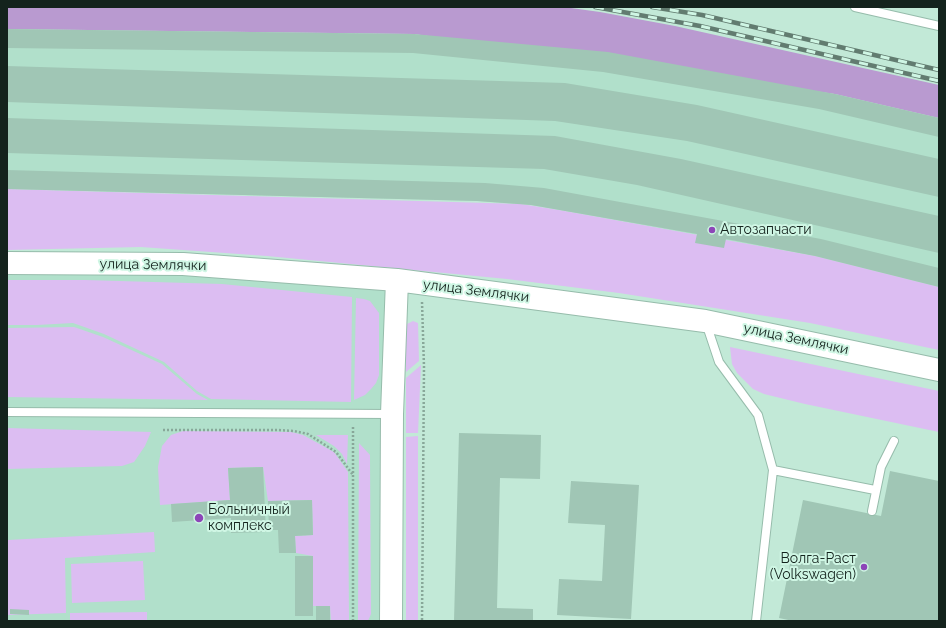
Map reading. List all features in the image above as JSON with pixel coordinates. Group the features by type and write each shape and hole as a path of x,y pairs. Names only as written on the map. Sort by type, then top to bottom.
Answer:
{"main road":[{"name":"улица Землячки","path":"7,263 183,264 397,280 705,321 939,370"},
{"path":"391,621 392,414 397,280"}],"lane":[{"path":"855,7 939,26"},
{"path":"705,321 719,362 758,415 773,470 756,621"},
{"path":"7,412 392,414"},
{"path":"872,510 881,467 894,442"},
{"path":"773,470 876,490"}],"path":[{"path":"421,284 424,366 422,621"},
{"path":"353,414 353,621"},
{"path":"163,430 279,430 308,434 336,452 353,475"}],"shaded area":[{"path":"7,7 564,7 675,26 939,85 939,118 835,94 414,34 7,29"},
{"path":"7,29 414,34 835,94 939,118 939,287 815,256 531,205 477,201 7,189"},
{"path":"7,189 521,204 559,210 815,256 939,287 939,350 810,323 619,293 507,279 267,256 141,247 7,250"},
{"name":"Больничный комплекс","path":"7,263 397,280 391,621 7,621"},
{"path":"7,280 85,280 222,284 352,297 351,402 211,399 197,391 164,362 104,334 73,323 7,325"},
{"path":"356,298 370,301 379,313 379,375 376,383 365,395 354,400"},
{"path":"413,321 418,323 419,361 406,372 405,330 407,324"},
{"path":"74,327 103,337 162,364 197,394 208,400 7,397 7,328"},
{"path":"730,347 939,391 939,432 764,394 753,389 737,373 732,364"},
{"path":"421,365 418,433 406,433 406,378"},
{"path":"7,428 151,432 145,446 134,462 122,466 7,469"},
{"path":"183,431 291,432 303,435 334,452 348,472 349,621 331,621 330,606 313,606 313,556 296,553 295,536 313,535 312,500 268,501 263,467 228,468 230,500 160,505 158,467 162,446 171,435"},
{"path":"316,435 348,435 347,464 342,454 334,446"},
{"path":"418,436 418,621 406,621 406,437"},
{"path":"359,443 370,455 371,614 368,621 358,621"},
{"path":"154,532 155,552 65,558 66,613 7,615 8,540"},
{"path":"143,561 145,600 72,603 71,564"},
{"path":"147,612 147,621 70,621 70,613"}],"building":[{"path":"7,29 414,34 608,52 835,94 939,118 939,137 819,109 603,72 413,53 7,48"},
{"path":"7,66 565,83 697,105 939,159 939,197 687,141 555,121 7,102"},
{"path":"7,118 555,136 681,159 939,216 939,253 637,185 544,169 7,153"},
{"path":"7,170 485,183 544,188 821,239 939,268 939,287 815,256 726,239 724,248 695,243 697,234 531,205 477,201 7,189"},
{"path":"459,433 541,435 540,479 500,478 497,608 533,609 533,621 454,621"},
{"path":"263,467 266,532 231,533 231,518 172,522 171,504 230,500 228,468"},
{"name":"Волга-Раст (Volkswagen)","path":"890,471 939,481 939,621 793,621 779,618 803,500 881,516"},
{"path":"571,481 639,485 631,619 557,615 559,579 602,581 605,525 568,523"},
{"path":"312,500 313,535 295,536 296,553 279,553 278,530 269,530 268,501"},
{"path":"295,556 313,556 313,616 295,616"},
{"path":"316,606 330,606 330,621 316,621"},
{"path":"10,609 29,610 29,615 10,614"}],"railway":[{"path":"595,7 700,26 939,81"},
{"path":"652,7 702,15 939,70"}],"place":[{"name":"Автозапчасти","path":"712,230"},
{"name":"Больничный комплекс","path":"199,518"},
{"name":"Волга-Раст (Volkswagen)","path":"864,567"}]}
